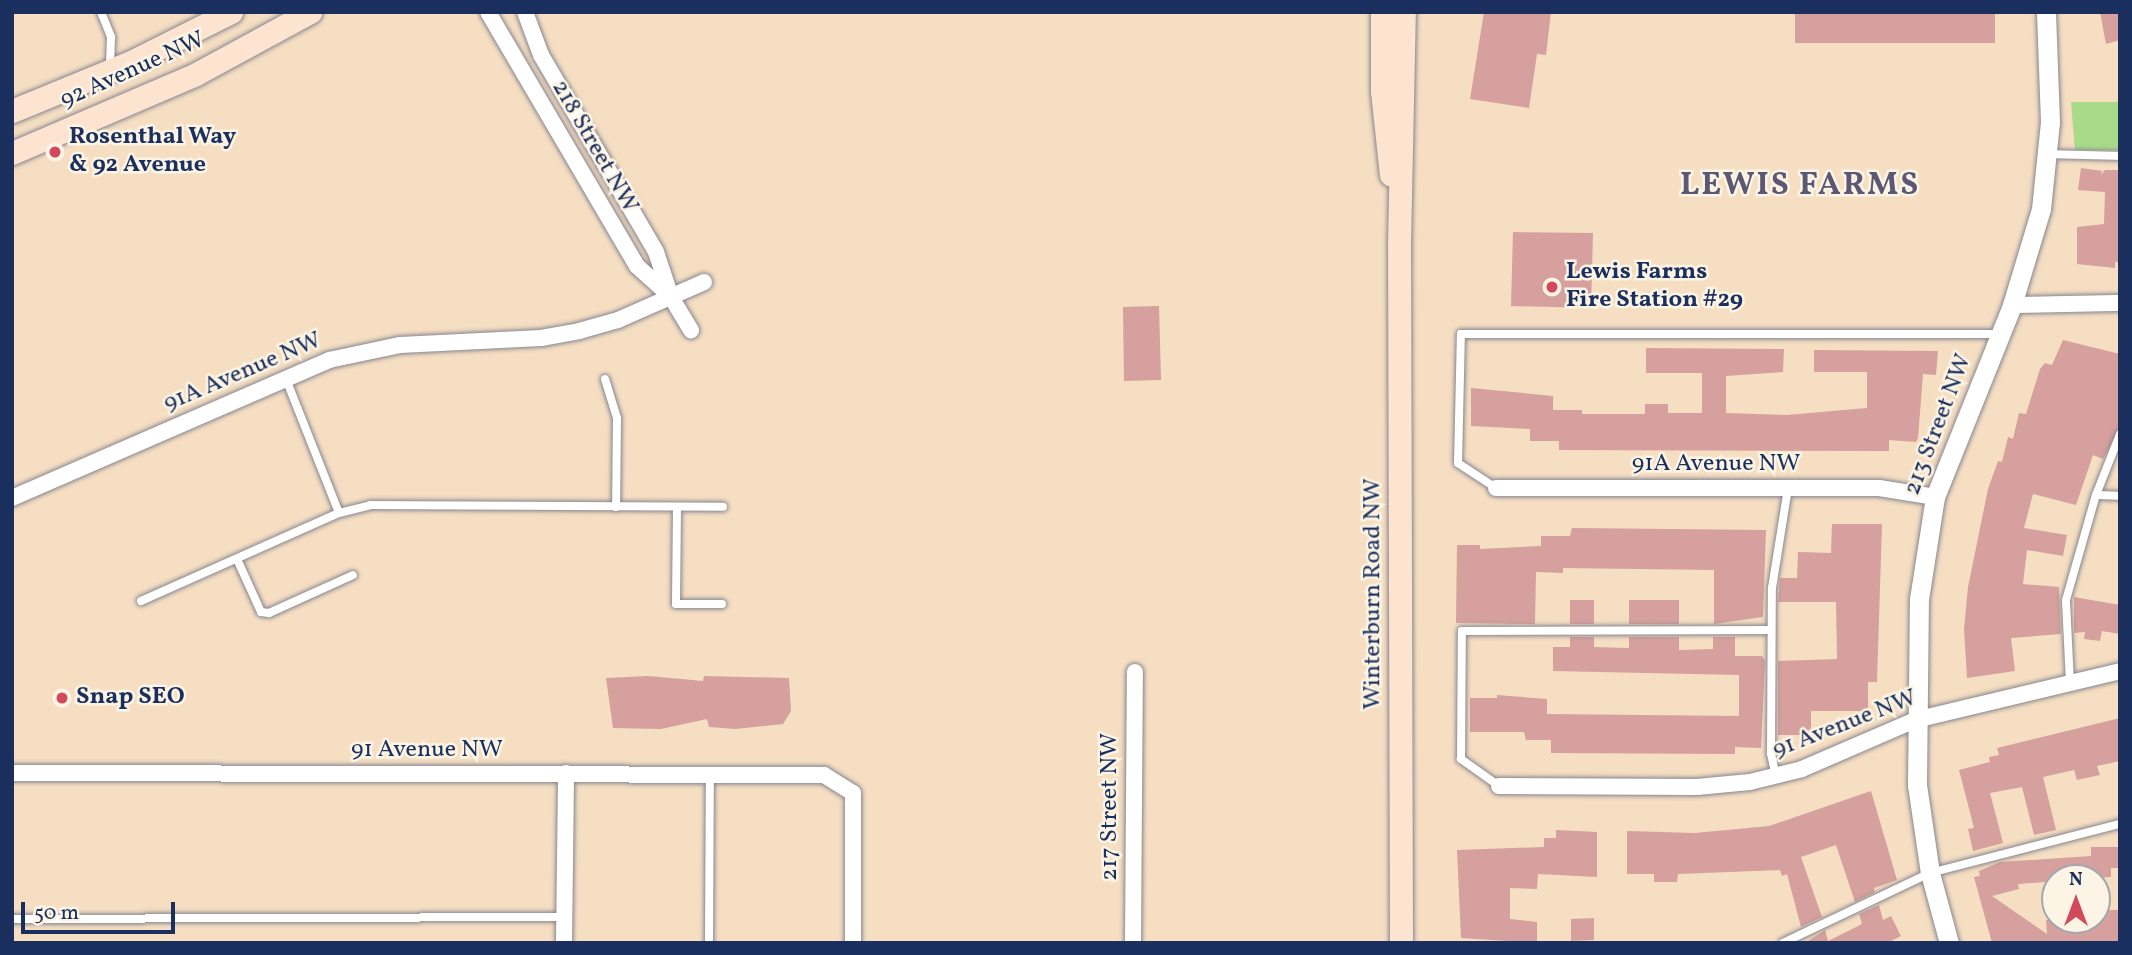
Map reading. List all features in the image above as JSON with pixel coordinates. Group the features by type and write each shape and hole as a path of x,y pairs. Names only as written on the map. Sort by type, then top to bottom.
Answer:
{"main road":[{"name":"92 Avenue NW","path":"12,111 110,72 231,12"},
{"name":"92 Avenue NW","path":"12,153 196,74 310,12"},
{"name":"Winterburn Road NW","path":"1382,12 1382,91 1399,244"},
{"name":"Winterburn Road NW","path":"1401,943 1399,244 1404,12"}],"street":[{"name":"218 Street NW","path":"488,12 637,266 671,297"},
{"name":"218 Street NW","path":"525,12 541,55 656,252 671,297 691,330"},
{"name":"213 Street NW","path":"1949,943 1930,873 1917,785 1915,720 1919,599 1935,496 2012,305 2041,209 2048,154 2046,12"},
{"name":"91A Avenue NW","path":"12,498 285,376 372,349 579,331 704,282"},
{"path":"2012,305 2120,303"},
{"name":"91A Avenue NW","path":"1496,488 1879,488 1935,496"},
{"name":"91 Avenue NW","path":"1499,786 1697,787 1776,777 1915,720 2120,671"},
{"name":"217 Street NW","path":"1133,943 1135,672"},
{"name":"91 Avenue NW","path":"12,773 810,773 841,782 853,793 853,943"},
{"path":"564,943 566,773"}],"lane":[{"path":"101,12 111,37 110,72"},
{"path":"2048,154 2120,156"},
{"path":"1496,488 1458,463 1461,334 2001,334"},
{"path":"285,376 339,513"},
{"path":"605,379 617,418 616,506"},
{"path":"2070,683 2066,600 2095,495 2120,434"},
{"path":"1776,777 1771,753 1772,588 1788,488"},
{"path":"2095,495 2120,496"},
{"path":"141,601 339,513 370,505 723,507"},
{"path":"677,507 676,604 722,604"},
{"path":"236,559 261,612 270,614 353,575"},
{"path":"1499,786 1461,759 1462,631 1771,630"},
{"path":"709,943 710,774"},
{"path":"1783,943 1930,873 2120,824"},
{"path":"12,919 565,917"}],"green space":[{"path":"2071,102 2120,102 2120,150 2075,150"}],"building":[{"path":"1484,12 1551,12 1546,55 1537,54 1529,108 1470,99"},
{"path":"1795,12 1995,12 1995,43 1795,43"},
{"path":"2100,12 2120,12 2120,40 2106,44"},
{"path":"2081,168 2102,171 2101,175 2105,170 2120,170 2120,262 2115,262 2115,268 2077,264 2077,227 2104,224 2105,192 2078,190"},
{"name":"Lewis Farms Fire Station #29","path":"1513,232 1593,233 1591,308 1511,306"},
{"path":"1159,306 1161,380 1124,381 1123,307"},
{"path":"2063,340 2120,354 2120,428 2103,459 2093,455 2076,505 2033,494 2024,528 2067,535 2063,556 2027,550 2023,584 2059,587 2061,634 2011,638 2015,671 1967,678 1964,629 1968,587 1988,489 1998,461 2002,462 2008,437 2013,439 2019,413 2026,414 2040,369 2045,363 2052,365"},
{"path":"1646,348 1784,349 1783,372 1726,376 1726,413 1787,415 1867,408 1867,372 1814,372 1814,350 1938,351 1936,375 1923,374 1918,438 1916,442 1889,440 1889,451 1559,450 1559,441 1530,441 1530,429 1471,426 1471,388 1553,396 1553,410 1582,410 1582,414 1645,414 1645,404 1668,404 1668,413 1702,413 1702,373 1646,373"},
{"path":"1832,524 1882,524 1877,682 1868,682 1868,711 1811,711 1811,735 1778,735 1778,661 1837,659 1836,602 1778,602 1780,578 1797,578 1798,552 1831,553"},
{"path":"1572,528 1766,530 1763,617 1714,624 1714,570 1563,568 1563,573 1536,572 1535,624 1456,623 1457,545 1480,545 1480,549 1541,546 1541,536 1570,536"},
{"path":"2074,597 2120,605 2120,634 2102,631 2100,641 2084,639 2085,632 2074,633"},
{"path":"1570,600 1594,600 1594,624 1570,624"},
{"path":"1629,600 1679,600 1679,624 1629,624"},
{"path":"1570,637 1594,637 1594,647 1629,648 1629,637 1679,637 1679,650 1713,649 1713,637 1735,637 1735,656 1762,656 1765,661 1761,748 1735,747 1735,754 1551,753 1551,740 1526,740 1524,732 1470,732 1470,698 1497,698 1497,695 1547,699 1547,714 1739,716 1739,675 1553,671 1553,647 1570,647"},
{"path":"648,676 703,681 704,676 789,678 791,711 783,724 735,729 709,727 707,719 661,729 613,728 606,678"},
{"path":"2120,718 2120,761 2097,766 2100,775 2077,780 2074,770 2043,777 2056,830 2034,835 2022,787 1990,793 2003,843 1973,851 1968,829 1974,828 1959,770 1990,762 1989,757 1999,755 1997,748"},
{"path":"1871,791 1897,880 1874,888 1875,892 1855,902 1836,845 1801,857 1822,917 1801,927 1787,874 1782,876 1780,870 1678,874 1677,882 1654,882 1654,874 1627,874 1627,831 1695,833 1769,826"},
{"path":"1556,830 1597,832 1597,877 1538,874 1537,889 1510,888 1510,919 1537,922 1537,943 1461,938 1457,850 1544,847 1544,838 1556,838"},
{"path":"2091,847 2120,847 2120,868 2111,868 2111,864 2041,864 2041,882 2018,884 2019,889 1992,896 2041,930 2041,934 2111,934 2111,910 2120,910 2120,943 1992,943 1974,877 1980,876 1979,871 2000,862 2091,856"},
{"path":"1879,905 1883,920 1891,916 1901,936 1887,943 1805,943 1825,930 1828,941 1862,924 1859,914"},
{"path":"1594,918 1594,940 1571,941 1571,919"}],"place":[{"name":"Rosenthal Way & 92 Avenue","path":"55,152"},
{"name":"Lewis Farms Fire Station #29","path":"1552,287"},
{"name":"Snap SEO","path":"62,698"}],"district":[{"name":"LEWIS FARMS","path":"1800,186"}]}
